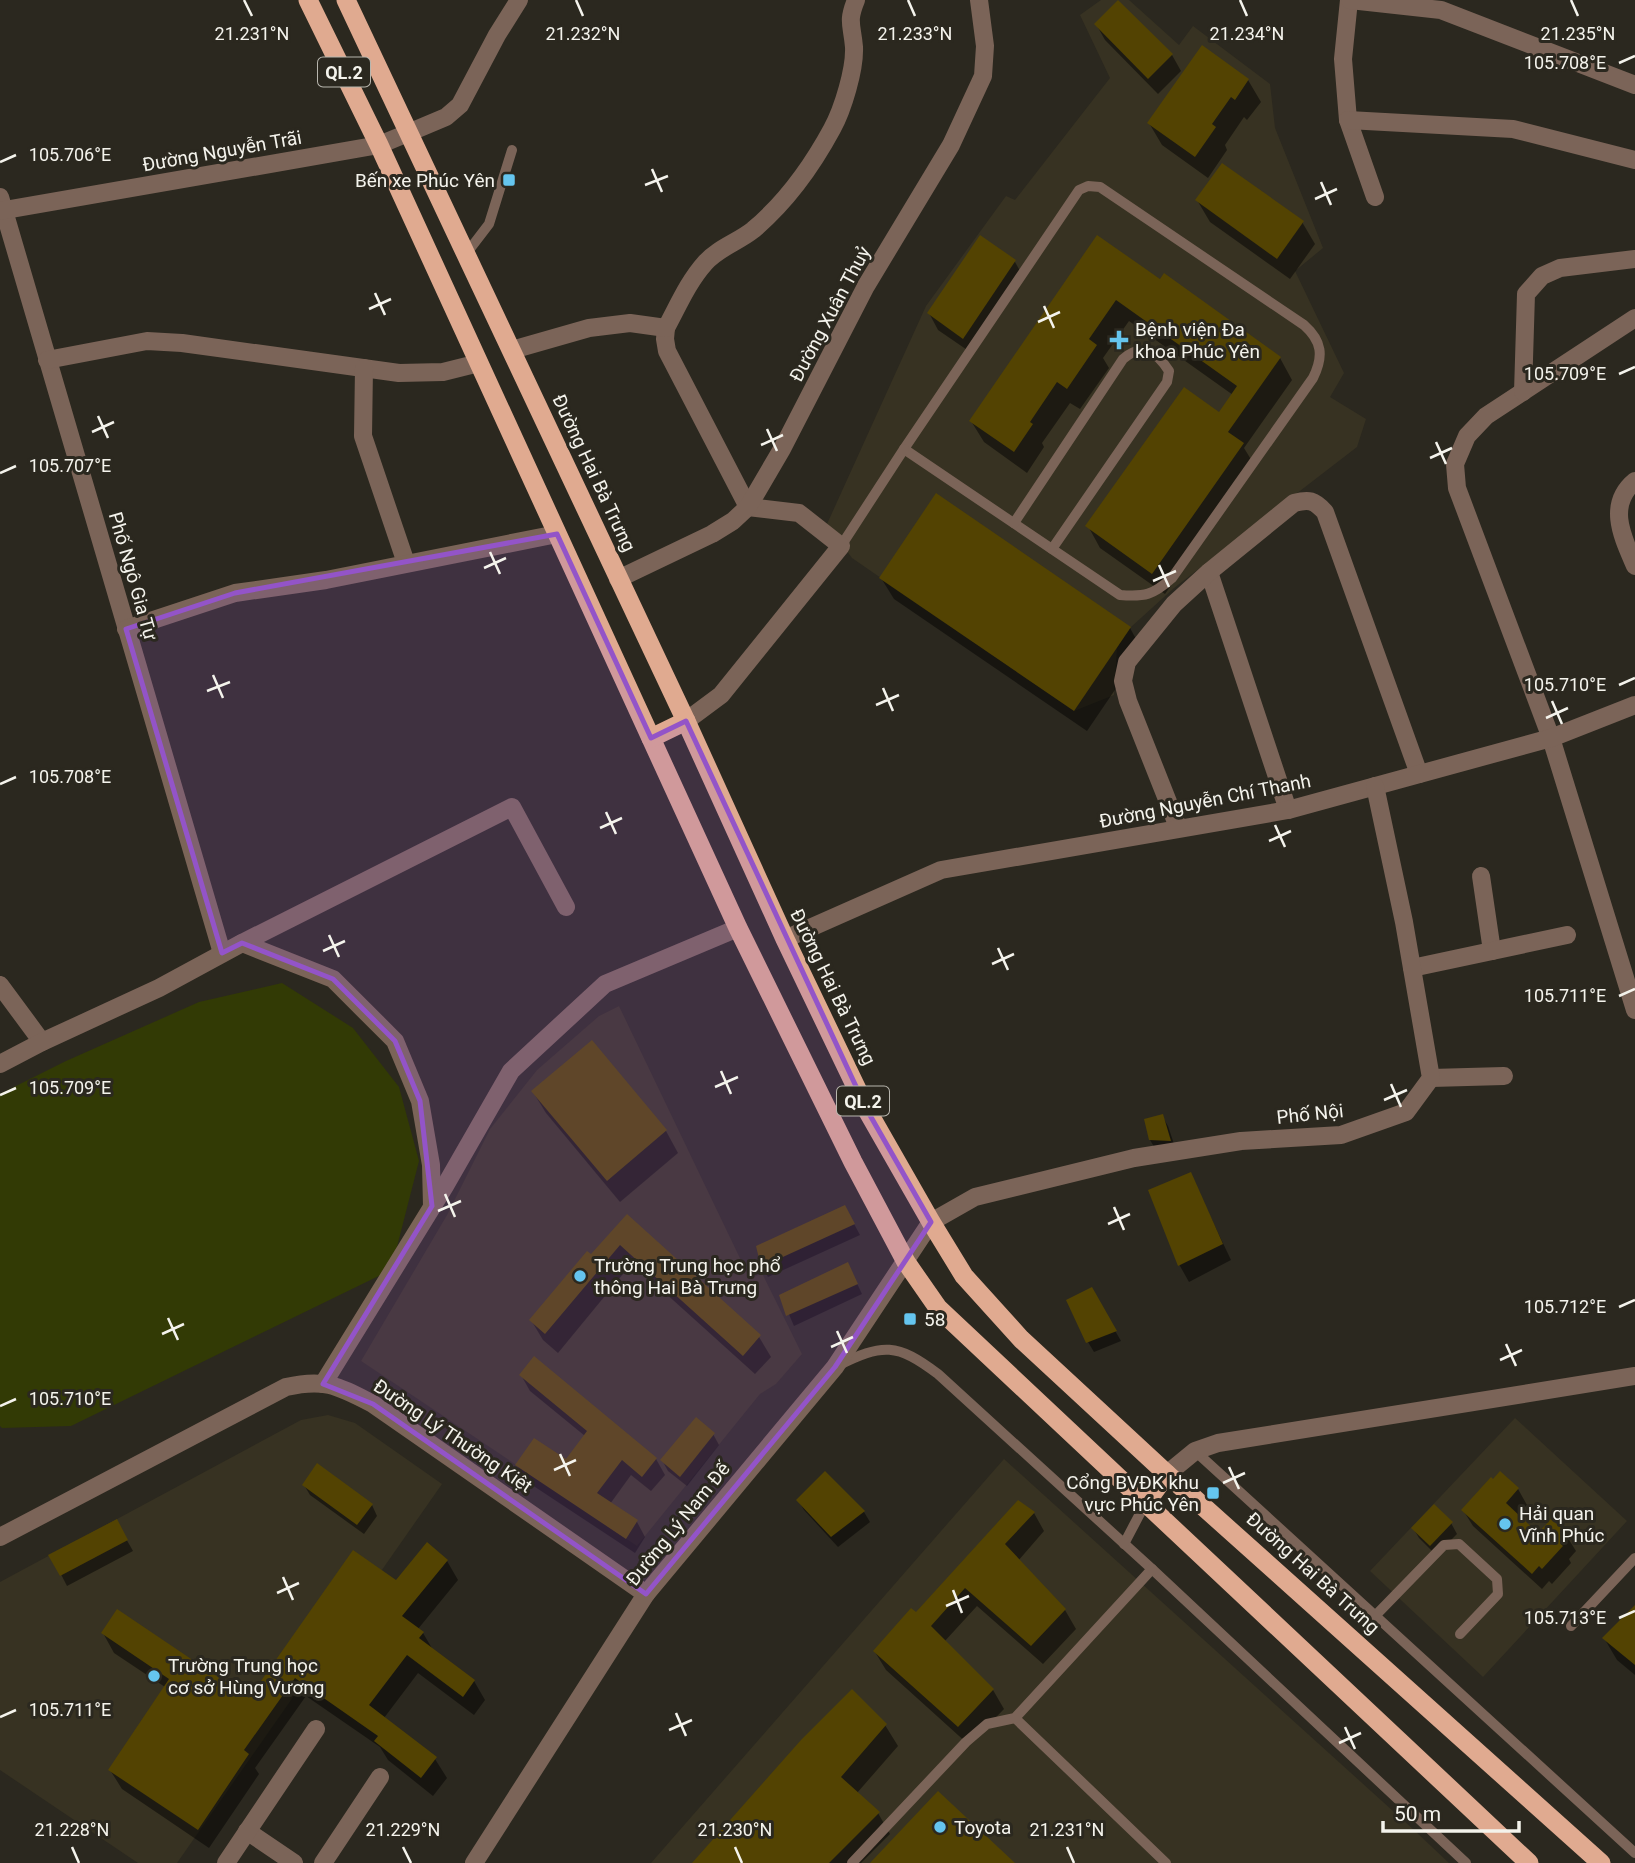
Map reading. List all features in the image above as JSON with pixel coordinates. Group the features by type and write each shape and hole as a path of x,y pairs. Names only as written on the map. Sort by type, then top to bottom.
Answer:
{"highway":[{"name":"QL.2","path":"308,0 379,145 738,928 853,1162 906,1262 938,1308 1529,1863"},
{"name":"Đường Hai Bà Trưng","path":"346,0 867,1110 964,1276 1021,1339 1167,1474 1601,1863"},
{"path":"651,738 686,721"},
{"path":"1145,1504 1167,1474"}],"street":[{"name":"Đường Nguyễn Trãi","path":"1,206 379,145 446,117 460,105 519,0"},
{"path":"686,721 721,695 841,546 799,513 748,508 667,351 665,339 666,328 706,261 744,237 763,221 812,162 834,126 847,92 854,49 849,17 856,0"},
{"name":"Đường Xuân Thuỷ","path":"618,579 712,534 748,508 782,449 866,286 951,145 983,76 985,46 979,0"},
{"path":"1376,197 1348,120 1343,58 1349,0 1442,5 1635,85"},
{"path":"1348,120 1513,129 1635,160"},
{"name":"Phố Ngô Gia Tự","path":"1,206 222,953"},
{"path":"1523,392 1526,294 1542,276 1560,268 1635,259"},
{"path":"1635,318 1486,416 1467,436 1455,464 1457,488 1551,738 1635,1010"},
{"path":"512,350 589,328 631,323 666,328"},
{"path":"47,360 147,341 183,343 399,373 443,373 479,363"},
{"path":"364,368 363,436 406,564"},
{"path":"1635,481 1623,496 1617,512 1621,534 1635,566"},
{"path":"1178,827 1128,701 1123,681 1127,662 1174,604 1209,572 1294,503 1307,499 1316,502 1325,512 1419,774"},
{"path":"126,629 235,593 326,580 557,534"},
{"path":"1209,572 1288,810"},
{"name":"Đường Nguyễn Chí Thanh","path":"785,939 941,870 1288,810 1551,738 1635,705"},
{"path":"1375,786 1431,1078 1504,1076"},
{"path":"0,1064 159,988 222,953 512,807 566,906"},
{"path":"1481,876 1492,951"},
{"path":"323,1384 511,1071 605,984 738,928"},
{"path":"1412,968 1567,934"},
{"path":"242,943 333,979 395,1041 420,1101 431,1165 432,1206"},
{"path":"0,985 42,1042"},
{"name":"Phố Nội","path":"931,1222 975,1197 1134,1158 1241,1141 1341,1135 1406,1112 1431,1078"},
{"name":"Đường Lý Nam Đế","path":"474,1863 646,1594 835,1367 931,1222"},
{"path":"1167,1474 1195,1451 1218,1443 1635,1376"},
{"name":"Đường Lý Thường Kiệt","path":"0,1537 286,1387 309,1381 339,1387 373,1404 646,1594"},
{"path":"226,1863 316,1729"},
{"path":"323,1863 380,1777"},
{"path":"247,1831 294,1863"}],"lane":[{"path":"466,254 489,224 512,150"},
{"path":"841,546 904,449 1079,190 1088,186 1100,187 1304,325 1315,335 1321,349 1320,364 1313,378 1172,578 1157,592 1142,596 1120,595 904,449"},
{"path":"1014,523 1123,359 1133,351 1143,350 1154,354 1169,371 1167,382 1052,549"},
{"path":"835,1367 865,1353 887,1349 913,1355 938,1374 1152,1569 1466,1863"},
{"path":"1195,1451 1635,1853"},
{"path":"1124,1544 1145,1504"},
{"path":"1374,1617 1444,1545 1459,1544 1497,1579 1499,1586 1498,1594 1460,1634"},
{"path":"1571,1626 1635,1558"},
{"path":"852,1863 966,1742 987,1724 1015,1718 1152,1569"},
{"path":"1015,1718 1166,1863"}],"highlighted area":[{"path":"557,534 651,738 686,721 867,1110 931,1222 835,1367 646,1594 373,1404 323,1384 432,1206 420,1101 395,1041 333,979 242,943 222,953 126,629 235,593"}],"shaded area":[{"name":"Bệnh viện Đa khoa Phúc Yên","path":"1101,0 1129,0 1179,45 1193,26 1270,84 1275,128 1323,248 1295,271 1344,373 1330,397 1366,419 1357,447 1174,588 1131,627 1117,647 1114,695 1074,711 852,558 827,524 926,306 1006,196 1015,200 1110,78 1080,15"},
{"name":"Trường Trung học phổ thông Hai Bà Trưng","path":"619,1006 750,1279 762,1273 802,1354 776,1384 760,1394 637,1546 361,1361 447,1215 490,1129 537,1070 599,1016"},
{"name":"Trường Trung học cơ sở Hùng Vương","path":"328,1415 355,1423 442,1484 177,1863 138,1863 0,1770 0,1582 301,1420"},
{"path":"1515,1418 1627,1521 1483,1677 1370,1571"},
{"path":"1004,1459 1414,1830 1449,1863 651,1863"}],"green space":[{"path":"282,983 353,1028 399,1087 419,1161 391,1270 71,1426 2,1428 0,1094 66,1061 199,1002"}],"building":[{"path":"1118,0 1173,54 1148,79 1094,24"},
{"path":"1202,45 1249,79 1235,100 1231,97 1212,124 1216,127 1195,157 1147,123"},
{"path":"1222,163 1304,221 1277,259 1195,200"},
{"path":"980,235 1016,260 963,339 927,313"},
{"path":"1097,235 1160,279 1164,273 1281,357 1228,432 1244,443 1152,574 1085,526 1184,387 1219,412 1237,386 1116,300 1089,339 1097,345 1067,389 1057,382 1014,452 969,421"},
{"path":"936,493 1131,627 1074,711 879,578"},
{"path":"592,1040 667,1130 607,1181 531,1091"},
{"path":"1163,1114 1171,1141 1149,1140 1144,1119"},
{"path":"1191,1172 1223,1244 1178,1266 1148,1190"},
{"path":"845,1205 855,1224 761,1267 756,1246"},
{"path":"627,1214 761,1335 743,1356 620,1245 545,1334 529,1320 587,1251 591,1254"},
{"path":"848,1262 858,1284 786,1316 779,1295"},
{"path":"1092,1287 1117,1331 1086,1343 1066,1300"},
{"path":"534,1356 657,1458 642,1477 622,1460 597,1493 638,1520 626,1539 515,1465 534,1438 566,1459 587,1431 519,1375"},
{"path":"696,1417 715,1433 680,1477 660,1460"},
{"path":"317,1463 373,1504 357,1525 302,1485"},
{"path":"825,1471 865,1511 831,1537 796,1500"},
{"name":"Hải quan Vĩnh Phúc","path":"1500,1471 1519,1488 1506,1503 1538,1533 1551,1519 1568,1534 1560,1543 1563,1546 1542,1569 1539,1566 1532,1574 1461,1510 1491,1477 1493,1479"},
{"path":"1018,1500 1035,1512 1005,1544 1066,1609 1031,1646 965,1588 931,1626 994,1689 958,1727 873,1651 911,1608 916,1612"},
{"path":"1434,1504 1453,1522 1430,1546 1411,1528"},
{"path":"117,1519 128,1540 60,1576 48,1555"},
{"path":"427,1542 448,1560 402,1616 424,1632 419,1638 475,1680 463,1697 407,1655 369,1705 437,1757 421,1778 374,1741 378,1736 295,1678 244,1750 249,1754 198,1830 108,1770 169,1679 101,1633 117,1609 249,1698 353,1550 396,1580"},
{"path":"1635,1605 1635,1665 1602,1638"},
{"path":"852,1689 887,1724 841,1777 880,1812 829,1863 692,1863 801,1740"},
{"name":"Toyota","path":"938,1791 1015,1863 870,1863"}],"place":[{"name":"Bến xe Phúc Yên","path":"509,180"},
{"name":"Bệnh viện Đa khoa Phúc Yên","path":"1119,340"},
{"name":"Trường Trung học phổ thông Hai Bà Trưng","path":"580,1276"},
{"name":"58","path":"910,1319"},
{"name":"Cổng BVĐK khu vực Phúc Yên","path":"1213,1493"},
{"name":"Hải quan Vĩnh Phúc","path":"1505,1524"},
{"name":"Trường Trung học cơ sở Hùng Vương","path":"154,1676"},
{"name":"Toyota","path":"940,1827"}]}
